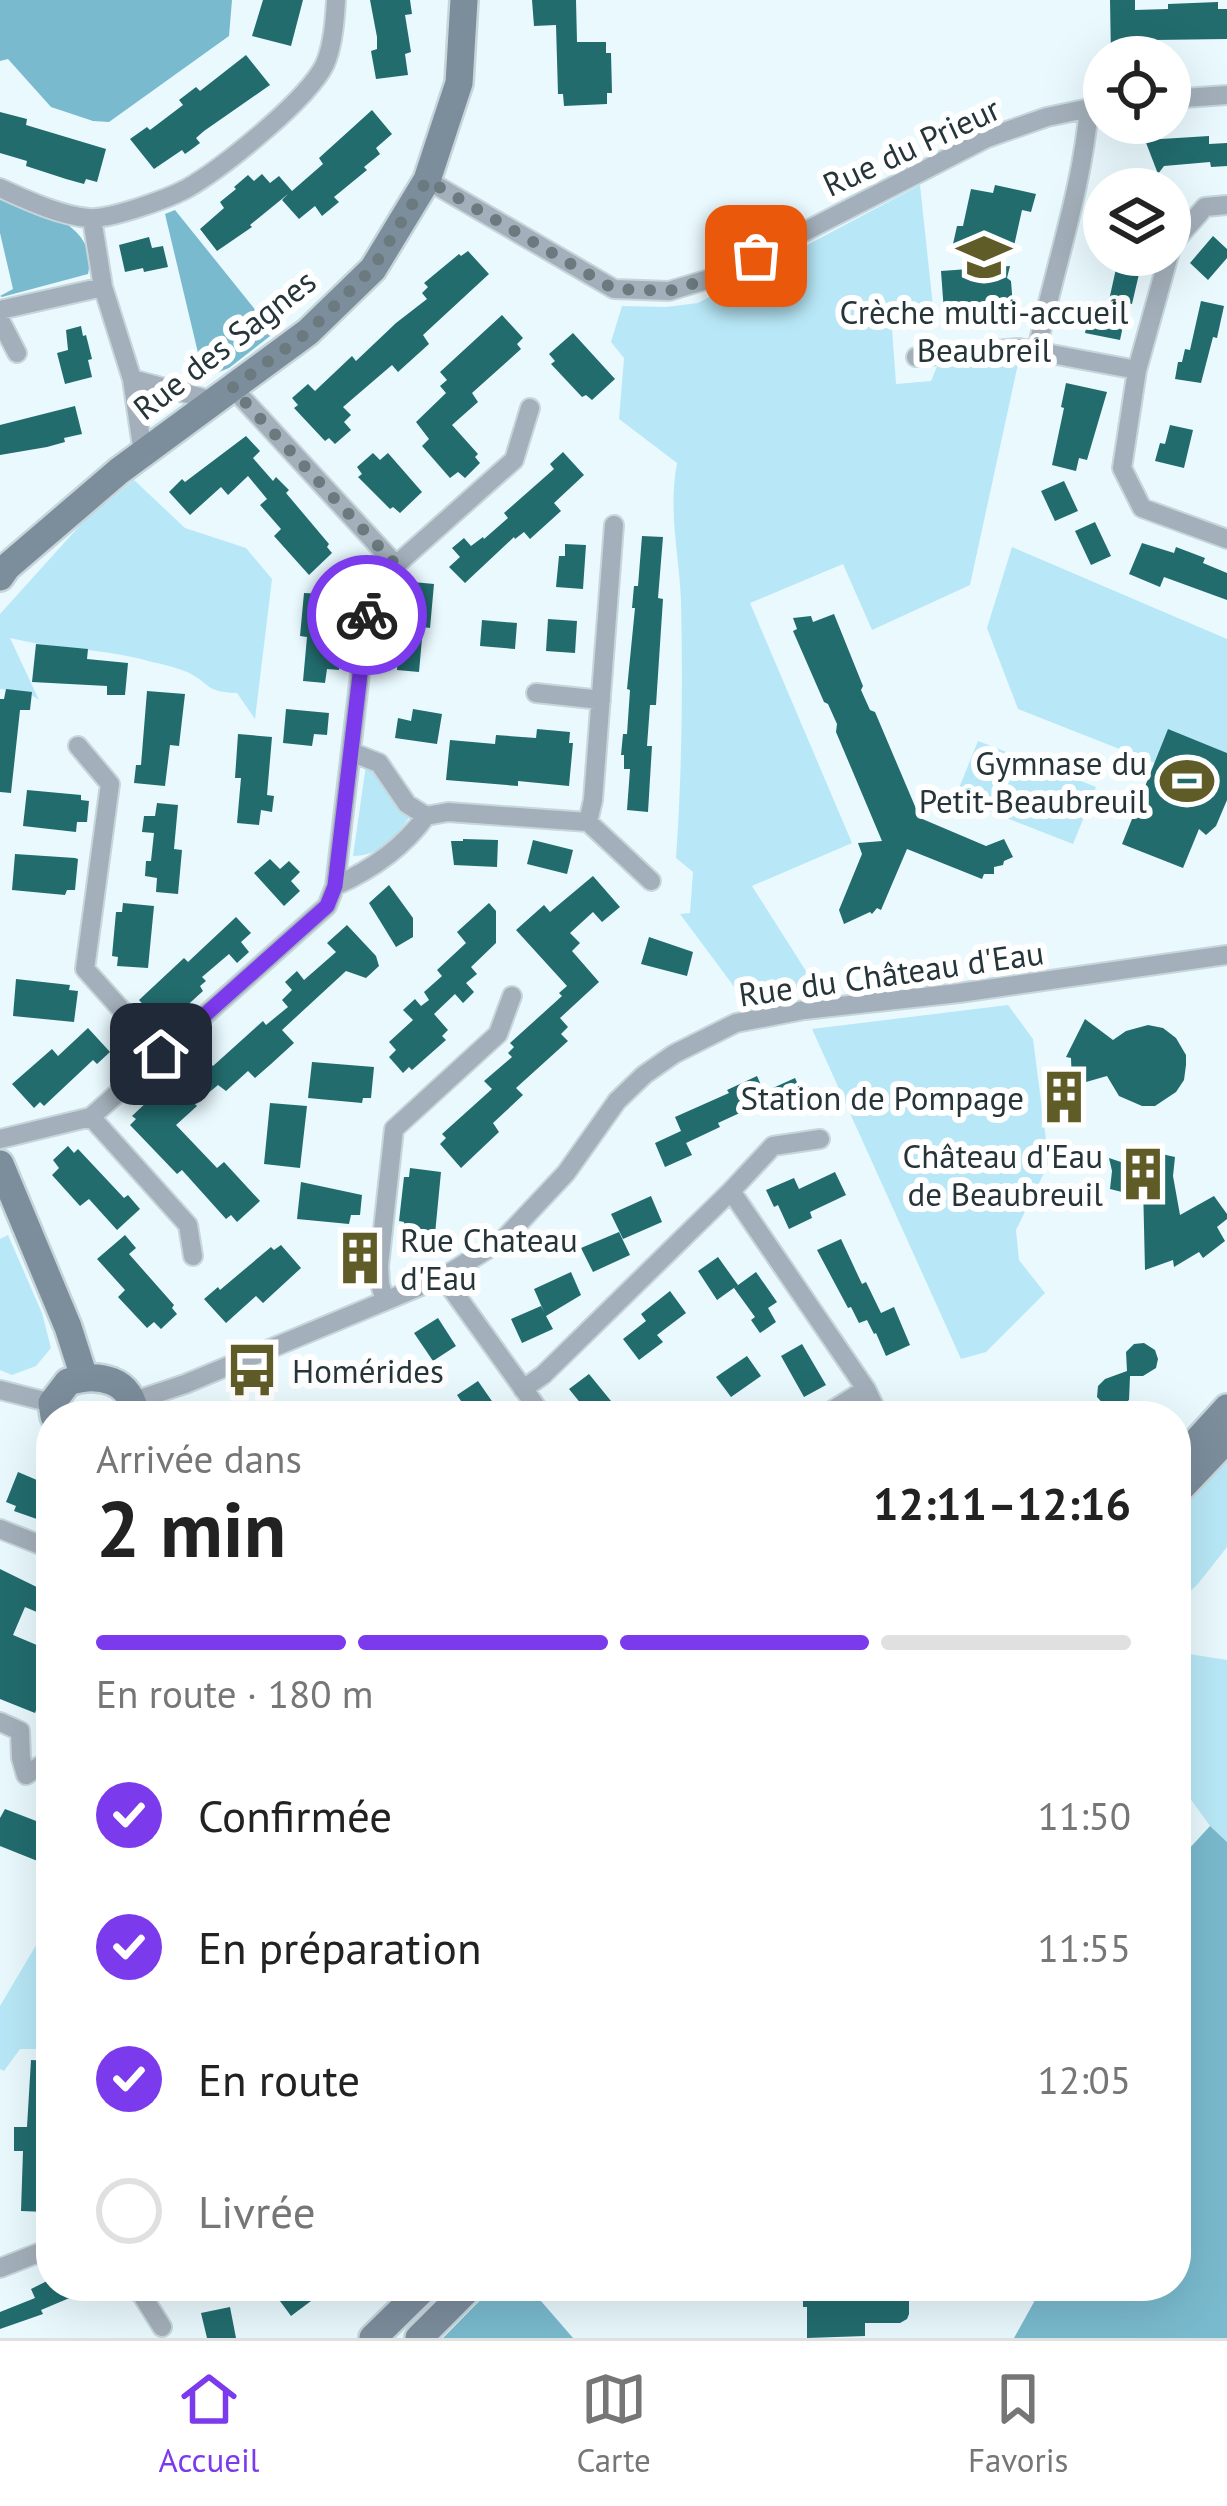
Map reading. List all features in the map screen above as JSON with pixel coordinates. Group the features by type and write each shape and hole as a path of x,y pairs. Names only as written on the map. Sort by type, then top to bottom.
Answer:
{"street":[{"path":"0,188 92,219 161,201 189,187 295,102 324,65 336,0"},
{"name":"Rue des Sagnes","path":"2,568 143,453 308,332 373,268 427,180 459,82 464,0"},
{"path":"1191,98 1227,95"},
{"name":"Rue du Prieur","path":"427,180 614,289 669,291 716,277 987,138 1083,109"},
{"path":"1037,350 1085,144"},
{"path":"1191,222 1204,207 1227,205"},
{"path":"92,219 103,287 132,379 143,453"},
{"path":"1163,276 1137,370 1123,468 1142,508 1227,539"},
{"path":"0,310 103,287"},
{"path":"0,320 17,353"},
{"path":"916,357 1018,348 1137,370"},
{"path":"132,379 223,394 396,565"},
{"path":"0,1139 91,1117 327,906 335,886 369,598 396,565 514,460 530,408"},
{"path":"588,822 614,525"},
{"path":"536,693 601,700"},
{"path":"78,746 110,784 85,969 161,1054"},
{"path":"351,752 379,764 407,804 426,816"},
{"path":"335,886 367,872 426,816 448,812 588,822 651,881"},
{"name":"Rue du Château d'Eau","path":"149,1401 443,1277 504,1239 566,1173 617,1101 644,1075 736,1023 804,1010 1227,956"},
{"path":"1203,959 1227,967"},
{"path":"385,1301 379,1266 394,1130 498,1034 512,996"},
{"path":"91,1117 188,1226 194,1256"},
{"path":"523,1389 543,1375 773,1146 820,1139"},
{"path":"0,1164 68,1327 83,1377"},
{"path":"731,1191 872,1401"},
{"path":"443,1277 531,1401"},
{"path":"58,1401 68,1382 98,1376 124,1389 130,1401"},
{"path":"847,1401 866,1389"},
{"path":"0,1390 36,1404"},
{"path":"1191,1448 1227,1408"},
{"path":"1191,1477 1227,1438"},
{"path":"0,1529 36,1543"},
{"path":"0,1722 20,1730 26,1775 36,1768"},
{"path":"0,2268 36,2254"},
{"path":"146,2301 162,2326"},
{"path":"373,2338 411,2301"},
{"path":"419,2338 456,2301"}],"shaded area":[{"path":"0,0 232,0 229,36 109,122 51,107 8,59 0,61"},
{"path":"920,185 934,316 892,328 896,384 931,381 938,364 1018,364 970,585 872,630 843,564 750,603 852,843 752,886 818,990 744,1000 680,914 690,913 693,872 676,858 682,697 674,515 677,463 619,419 624,358 611,342 622,306 698,303"},
{"path":"0,197 47,213 74,230 89,256 88,274 0,296 13,289 0,233"},
{"path":"175,210 274,333 229,368 204,378 165,214"},
{"path":"134,480 185,528 246,548 272,579 255,719 237,693 213,689 182,670 125,655 10,638 39,700 27,692 0,689 0,614 83,522"},
{"path":"1012,547 1227,639 1227,753 1169,730 1155,763 1018,709 987,628"},
{"path":"978,741 1096,787 1073,844 955,798"},
{"path":"366,765 378,771 391,798 409,818 386,844 353,856"},
{"path":"1008,1005 1033,1039 1049,1163 1016,1230 1019,1260 1045,1293 986,1352 961,1359 812,1029"},
{"path":"8,1235 42,1313 51,1348 36,1366 12,1375 0,1370 0,1239"},
{"path":"1227,1455 1227,1547 1191,1590 1191,1493"},
{"path":"1191,1654 1227,1660 1227,1842 1191,1800"},
{"path":"1210,1826 1227,1842 1227,2338 1014,2338 1034,2301 1191,2301 1191,1847"},
{"path":"36,1945 36,2049 20,2049 4,2071 0,2069 0,2006"},
{"path":"479,2301 541,2301 573,2338 443,2338"}],"building":[{"path":"263,0 303,0 291,46 252,36"},
{"path":"370,0 410,0 412,14 405,15 411,52 405,54 408,75 376,79 371,51 377,49 377,37"},
{"path":"532,0 576,0 577,42 606,42 606,53 611,53 612,93 607,93 607,104 564,106 563,94 558,94 556,25 534,26"},
{"path":"1110,0 1135,0 1135,10 1218,2 1218,9 1227,9 1227,39 1111,36"},
{"path":"246,55 270,85 204,131 192,149 185,154 182,150 154,169 130,139 147,127 150,130 183,105 179,100 196,87 200,91"},
{"path":"372,110 392,134 376,148 380,154 364,167 367,170 334,197 339,202 322,216 315,206 299,219 282,200 288,194 217,251 200,229 224,208 220,202 234,187 248,175 254,181 262,174 270,183 279,176 292,191 323,164 319,158"},
{"path":"0,112 27,119 26,125 106,149 97,182 66,179 0,153"},
{"path":"1209,136 1209,144 1227,143 1227,166 1211,167 1210,162 1156,168 1147,144 1191,144 1191,137"},
{"path":"995,185 1036,194 1031,212 1022,210 1012,255 953,244 957,226 963,226 971,189 993,193"},
{"path":"1213,236 1227,249 1227,258 1208,280 1191,262"},
{"path":"149,237 152,248 163,246 168,267 125,272 119,245"},
{"path":"468,251 489,274 423,335 429,344 398,372 392,365 343,407 351,415 344,422 351,430 335,444 329,438 325,441 294,408 298,405 292,398 308,384 315,391 352,356 356,361 427,299 422,293 428,287 424,283"},
{"path":"1010,266 1007,278 1013,307 944,312 941,271"},
{"path":"1114,276 1139,276 1120,340 1085,333 1090,310 1106,314"},
{"path":"1201,301 1224,306 1217,338 1213,337 1201,383 1175,379 1178,362 1185,349 1190,350"},
{"path":"502,315 523,338 517,344 521,349 472,393 478,402 452,425 478,454 480,463 465,478 458,472 450,478 422,446 429,439 416,422 446,393 440,386 447,380 440,372"},
{"path":"81,326 92,359 88,360 92,377 65,384 57,353 68,350 66,330"},
{"path":"573,333 615,379 592,400 582,397 551,364 555,361 549,354"},
{"path":"1066,383 1107,392 1087,460 1079,458 1076,471 1052,465"},
{"path":"75,406 82,434 47,447 0,455 0,425"},
{"path":"1170,425 1193,430 1184,468 1155,461"},
{"path":"246,436 260,451 253,458 273,481 276,477 289,490 286,493 329,544 332,553 309,575 274,536 281,529 260,505 267,499 248,476 228,495 221,487 190,515 169,492"},
{"path":"563,452 584,475 554,503 561,511 530,539 524,532 514,537 465,583 449,567 460,557 452,548 464,538 471,546 484,539 508,518 504,513 554,469 550,464"},
{"path":"373,453 380,460 388,453 422,492 400,513 358,477 362,474 357,467"},
{"path":"1064,481 1078,511 1055,521 1041,491"},
{"path":"1095,522 1111,556 1091,565 1075,531"},
{"path":"642,536 663,537 656,705 650,705 647,746 652,746 648,812 627,810 630,769 624,769 621,755 623,734 627,734 632,608"},
{"path":"1142,543 1174,553 1176,547 1205,558 1203,563 1227,573 1227,600 1164,577 1160,587 1129,574"},
{"path":"565,544 586,545 583,589 556,587"},
{"path":"413,582 434,584 430,628 423,627 419,672 397,670 398,655 386,654 388,639 399,639 399,595 411,596"},
{"path":"304,593 326,594 325,608 336,610 333,654 340,655 339,670 327,669 325,683 303,681"},
{"path":"834,614 861,690 920,818 986,846 1004,839 1013,857 982,879 907,849 881,910 844,924 839,910 862,854 858,843 882,841 836,732 837,724 793,631 797,629 793,618 811,616 813,622"},
{"path":"548,619 577,621 575,653 546,651"},
{"path":"482,620 517,623 515,649 480,646"},
{"path":"36,644 88,649 87,659 128,663 125,695 107,695 107,686 32,682"},
{"path":"6,689 32,692 30,710 20,710 11,793 0,792 0,699"},
{"path":"147,691 185,694 179,746 170,745 165,786 134,783 136,765 141,765"},
{"path":"286,709 329,713 327,735 314,734 312,746 283,743"},
{"path":"413,709 442,714 437,744 395,738 398,718 411,721"},
{"path":"537,729 570,732 569,786 446,780 450,740 495,744 496,735 536,738"},
{"name":"Gymnase du Petit-Beaubreuil","path":"1168,729 1227,753 1227,800 1216,826 1206,835 1199,829 1183,868 1122,844"},
{"path":"238,734 272,737 267,795 274,796 272,812 261,810 259,825 237,823"},
{"path":"27,790 81,795 81,800 89,801 87,822 77,822 76,832 23,826"},
{"path":"157,803 178,805 174,849 182,850 178,894 156,892 157,878 145,876 154,833 142,832 144,816 155,816"},
{"path":"498,840 497,867 454,865 451,841"},
{"path":"533,840 573,850 567,874 527,864"},
{"path":"15,854 78,859 75,890 65,895 12,890"},
{"path":"270,859 280,869 289,861 300,872 291,881 300,891 284,906 254,873"},
{"path":"593,876 620,907 602,922 593,912 570,933 580,943 572,951 599,982 560,1018 568,1027 561,1034 568,1041 516,1088 523,1095 493,1123 499,1132 461,1168 440,1144 446,1138 442,1134 492,1089 484,1081 512,1057 510,1043 567,986 516,930 544,905 550,912"},
{"path":"389,885 413,918 413,937 396,947 369,903"},
{"path":"123,903 154,906 148,968 117,966 118,957 112,956 116,912 122,912"},
{"path":"489,903 496,911 496,943 471,967 477,974 466,983 474,992 463,1003 455,994 434,1014 448,1030 442,1036 446,1040 403,1073 389,1057 396,1050 389,1042 413,1020 403,1010 415,999 421,1006 429,1000 424,992 442,976 437,970 466,943 457,932"},
{"path":"236,917 251,933 241,942 249,952 237,963 229,954 202,977 206,981 200,986 203,991 170,1021 160,1023 139,1000"},
{"path":"347,925 376,956 379,966 366,978 346,971 282,1030 294,1043 271,1064 255,1078 248,1071 226,1091 218,1085 176,1125 217,1168 224,1162 260,1201 237,1222 231,1215 226,1219 182,1170 177,1174 130,1125 136,1119 132,1116 166,1084 170,1089 176,1083 182,1090 209,1062 213,1066 263,1021 266,1025 288,1007 282,1000 292,990 285,982 297,971 304,980 336,952 327,943"},
{"path":"649,937 693,952 687,976 641,964"},
{"path":"16,979 70,985 69,990 78,991 74,1022 13,1016"},
{"path":"1085,1019 1113,1040 1148,1025 1176,1038 1186,1065 1176,1092 1155,1106 1142,1106 1119,1096 1107,1076 1072,1086 1071,1058 1066,1057"},
{"path":"88,1028 110,1052 97,1064 93,1060 44,1106 40,1102 34,1108 12,1084 52,1049 58,1056"},
{"path":"312,1062 374,1067 371,1098 363,1098 362,1103 308,1098"},
{"path":"757,1076 764,1092 795,1078 806,1102 775,1116 768,1100 718,1123 720,1127 686,1143 692,1155 665,1167 655,1143 681,1131 675,1117"},
{"path":"270,1103 307,1106 300,1168 264,1164"},
{"path":"68,1146 74,1153 78,1149 140,1209 117,1230 89,1199 80,1206 52,1175 59,1168 53,1160"},
{"path":"1143,1152 1125,1198 1121,1198 1122,1192 1110,1189 1109,1158 1124,1163 1125,1154"},
{"path":"1157,1153 1175,1157 1173,1176 1180,1215 1214,1196 1227,1214 1217,1227 1225,1241 1203,1258 1199,1252 1174,1267 1173,1260 1145,1270 1143,1184"},
{"path":"410,1168 441,1172 435,1234 404,1230 404,1222 399,1221 404,1177 409,1177"},
{"path":"835,1172 846,1195 810,1212 812,1218 789,1229 766,1190 794,1178 799,1189"},
{"path":"301,1182 362,1195 360,1215 351,1215 349,1224 297,1219"},
{"path":"651,1196 662,1222 623,1239 611,1214"},
{"path":"619,1232 630,1255 593,1272 581,1248"},
{"path":"125,1235 136,1248 129,1254 174,1305 177,1314 161,1329 154,1322 147,1328 118,1297 125,1290 97,1259"},
{"path":"841,1239 881,1313 894,1307 910,1345 886,1356 867,1320 859,1323 848,1308 817,1250"},
{"path":"281,1245 301,1268 263,1303 256,1296 226,1323 204,1299 271,1247"},
{"path":"718,1257 738,1285 717,1300 698,1271"},
{"path":"571,1272 581,1295 546,1316 553,1329 522,1343 511,1319 541,1306 544,1312 534,1289"},
{"path":"756,1272 777,1302 768,1308 776,1322 760,1333 751,1320 755,1317 734,1288"},
{"path":"670,1291 686,1313 657,1335 663,1342 639,1360 623,1339 646,1321 641,1314"},
{"path":"438,1318 456,1346 433,1361 414,1333"},
{"path":"1144,1343 1155,1350 1156,1368 1143,1376 1130,1376 1128,1401 1101,1401 1098,1386 1127,1371 1126,1352"},
{"path":"802,1344 826,1385 804,1397 781,1356"},
{"path":"747,1356 761,1376 731,1397 716,1377"},
{"path":"589,1374 611,1401 579,1401 569,1389"},
{"path":"478,1381 492,1401 461,1401 457,1395"},
{"path":"18,1472 36,1480 36,1519 14,1511 16,1506 6,1502"},
{"path":"0,1569 36,1587 36,1612 25,1607 13,1635 36,1645 36,1710 0,1699"},
{"path":"5,1809 36,1821 36,1860 0,1846 0,1818"},
{"path":"31,2060 36,2060 36,2212 21,2211 23,2151 14,2151 14,2127 27,2127"},
{"path":"36,2286 36,2301 62,2301 41,2310 43,2314 0,2329 0,2312 35,2298 31,2289"},
{"path":"280,2301 311,2301 291,2316"},
{"path":"803,2301 909,2301 909,2314 900,2323 865,2323 865,2336 807,2338 807,2307"},
{"path":"230,2307 236,2338 207,2338 201,2313"}],"way so far":[{"path":"367,615 369,598 396,565 232,388 308,332 373,268 427,180 614,289 669,291 716,277 756,256"}],"place":[{"name":"Crèche multi-accueil Beaubreil","path":"984,257"},
{"name":"Gymnase du Petit-Beaubreuil","path":"1187,781"},
{"name":"Station de Pompage","path":"1064,1097"},
{"name":"Château d'Eau de Beaubreuil","path":"1143,1174"},
{"name":"Rue Chateau d'Eau","path":"360,1258"},
{"name":"Homérides","path":"252,1370"}],"route":[{"path":"161,1054 327,906 335,886 367,615"}]}
